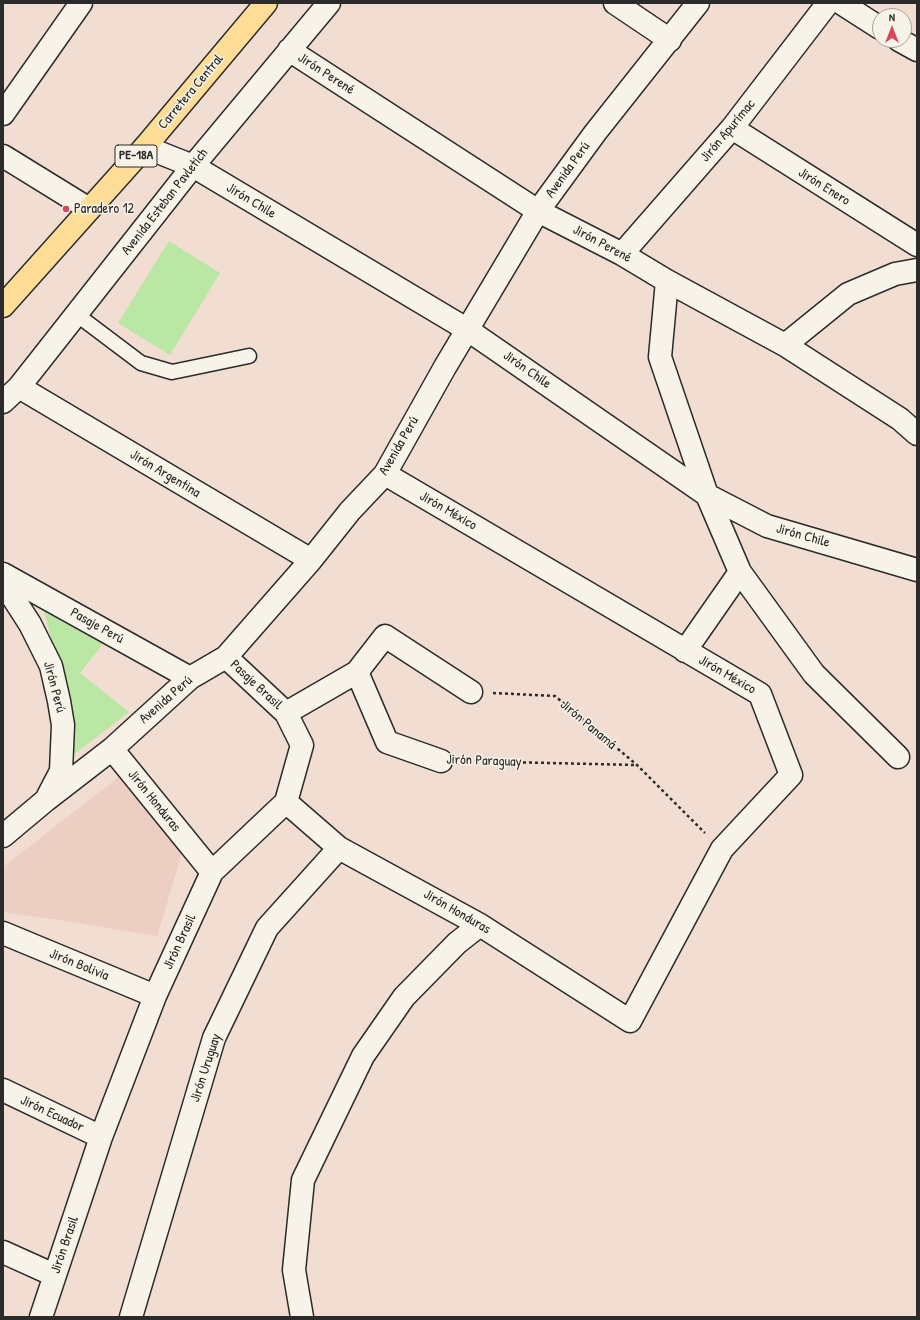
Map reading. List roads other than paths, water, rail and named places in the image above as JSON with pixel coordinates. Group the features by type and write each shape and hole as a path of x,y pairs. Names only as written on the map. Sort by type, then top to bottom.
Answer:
{"highway":[{"name":"Carretera Central","path":"3,306 145,147 266,3"}],"street":[{"path":"3,114 80,3"},
{"name":"Avenida Esteban Pavletich","path":"3,402 19,387 192,166 330,3"},
{"path":"615,3 670,40"},
{"name":"Avenida Perú","path":"3,836 46,800 112,749 190,678 226,658 311,560 350,511 385,474 445,367 538,211 595,133 698,3"},
{"name":"Jirón Apurímac","path":"622,254 732,128 828,3"},
{"path":"841,3 872,23"},
{"name":"Jirón Perené","path":"289,50 538,211 622,254 667,282 784,345 900,419 917,434"},
{"name":"Jirón Enero","path":"732,128 917,245"},
{"name":"Jirón Chile","path":"145,147 192,166 468,330 707,494 767,526 917,570"},
{"path":"3,156 89,209"},
{"path":"784,345 848,294 895,274 917,270"},
{"path":"667,282 660,357 707,494 740,572 814,674 898,757"},
{"name":"Jirón Argentina","path":"19,387 311,560"},
{"name":"Jirón México","path":"385,474 760,694 791,775 722,849 630,1021"},
{"path":"685,651 740,572"},
{"name":"Pasaje Perú","path":"3,574 190,678"},
{"name":"Jirón Perú","path":"3,582 30,624 51,666 59,701 63,725 61,771 46,800"},
{"path":"286,802 302,745 286,713 357,672 385,636 471,692"},
{"name":"Pasaje Brasil","path":"226,658 286,713"},
{"name":"Jirón Paraguay","path":"357,672 386,742 441,761"},
{"name":"Jirón Honduras","path":"112,749 212,872"},
{"name":"Jirón Honduras","path":"286,802 339,848 426,894 480,925 630,1021"},
{"name":"Jirón Brasil","path":"41,1317 101,1137 156,996 212,872 286,802"},
{"name":"Jirón Uruguay","path":"131,1317 214,1038 267,928 339,848"},
{"path":"302,1317 294,1270 302,1180 363,1056 404,996 457,943 480,925"},
{"name":"Jirón Bolivia","path":"3,933 156,996"},
{"name":"Jirón Ecuador","path":"3,1090 101,1137"},
{"path":"3,1252 54,1275"}],"lane":[{"path":"76,314 141,363 172,372 249,356"}],"place":[{"name":"Paradero 12","path":"66,209"}]}
